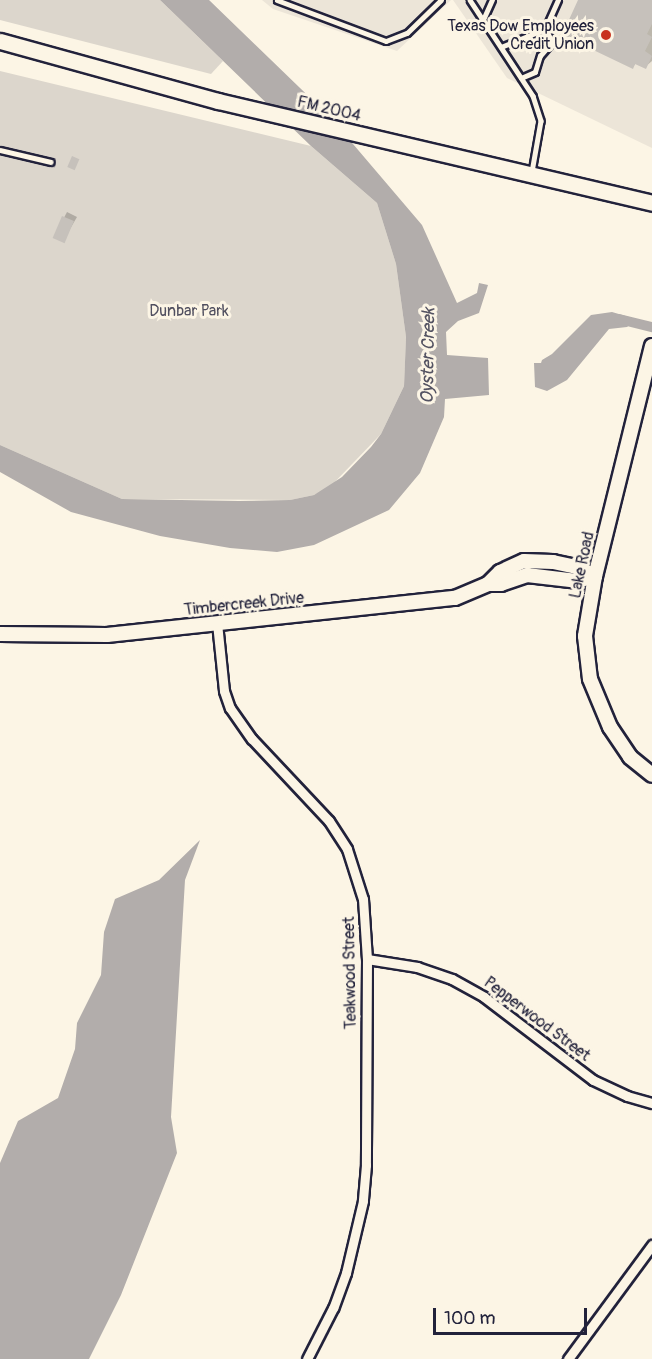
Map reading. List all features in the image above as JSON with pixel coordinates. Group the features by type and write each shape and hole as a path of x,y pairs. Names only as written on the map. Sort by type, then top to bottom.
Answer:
{"main road":[{"name":"FM 2004","path":"0,41 218,101 652,203"},
{"path":"636,199 652,213"}],"street":[{"name":"Lake Road","path":"651,355 595,576 585,636 590,679 610,727 630,757 652,775"},
{"name":"Timbercreek Drive","path":"0,634 107,635 455,598 488,584 500,572 524,561 553,562 576,567 595,576"},
{"name":"Teakwood Street","path":"217,623 224,690 230,708 252,739 329,821 347,849 363,898 367,959 366,1165 363,1202 346,1273 333,1308 307,1359"},
{"name":"Pepperwood Street","path":"367,959 417,967 452,979 484,997 594,1080 627,1096 652,1103"},
{"path":"568,1359 652,1245"}],"lane":[{"path":"277,0 386,41 407,33 441,0"},
{"path":"470,0 533,96 541,121 531,175"},
{"path":"483,20 492,0"},
{"path":"501,47 545,29 558,0"},
{"path":"521,78 535,72 540,56 552,42 545,29"},
{"path":"0,150 51,162"}],"shaded area":[{"path":"262,0 451,0 397,51 273,9"},
{"path":"453,0 652,0 652,148 507,78"}],"green space":[{"path":"0,0 160,0 223,61 211,74 0,20"},
{"name":"Dunbar Park","path":"0,71 311,146 377,203 396,264 406,337 404,386 381,434 329,488 314,495 290,500 122,499 0,445"}],"water":[{"name":"Oyster Creek","path":"160,0 209,0 330,117 422,225 457,303 477,293 479,283 488,285 479,313 458,321 446,332 447,355 488,358 489,395 445,399 444,417 420,473 389,510 314,545 277,552 230,548 160,536 71,512 0,472 0,445 122,499 290,500 314,495 342,477 371,447 381,434 404,386 406,337 396,264 377,203 311,146"},
{"path":"612,312 629,317 633,322 627,327 609,329 567,380 547,391 535,387 534,363 541,363 552,354 591,315"},
{"path":"200,840 185,880 171,1117 177,1153 121,1295 89,1359 0,1359 0,1163 18,1121 58,1098 75,1049 77,1023 101,975 104,932 115,899 159,880"}],"building":[{"name":"Texas Dow Employees Credit Union","path":"578,0 652,0 652,24 647,34 652,37 645,51 652,56 646,69 635,64 633,69 562,35"},
{"path":"72,156 79,159 75,170 67,167"},
{"path":"62,216 74,221 65,243 53,238"}],"waterway":[{"path":"619,319 652,327"}],"place":[{"name":"Texas Dow Employees Credit Union","path":"606,35"}]}
